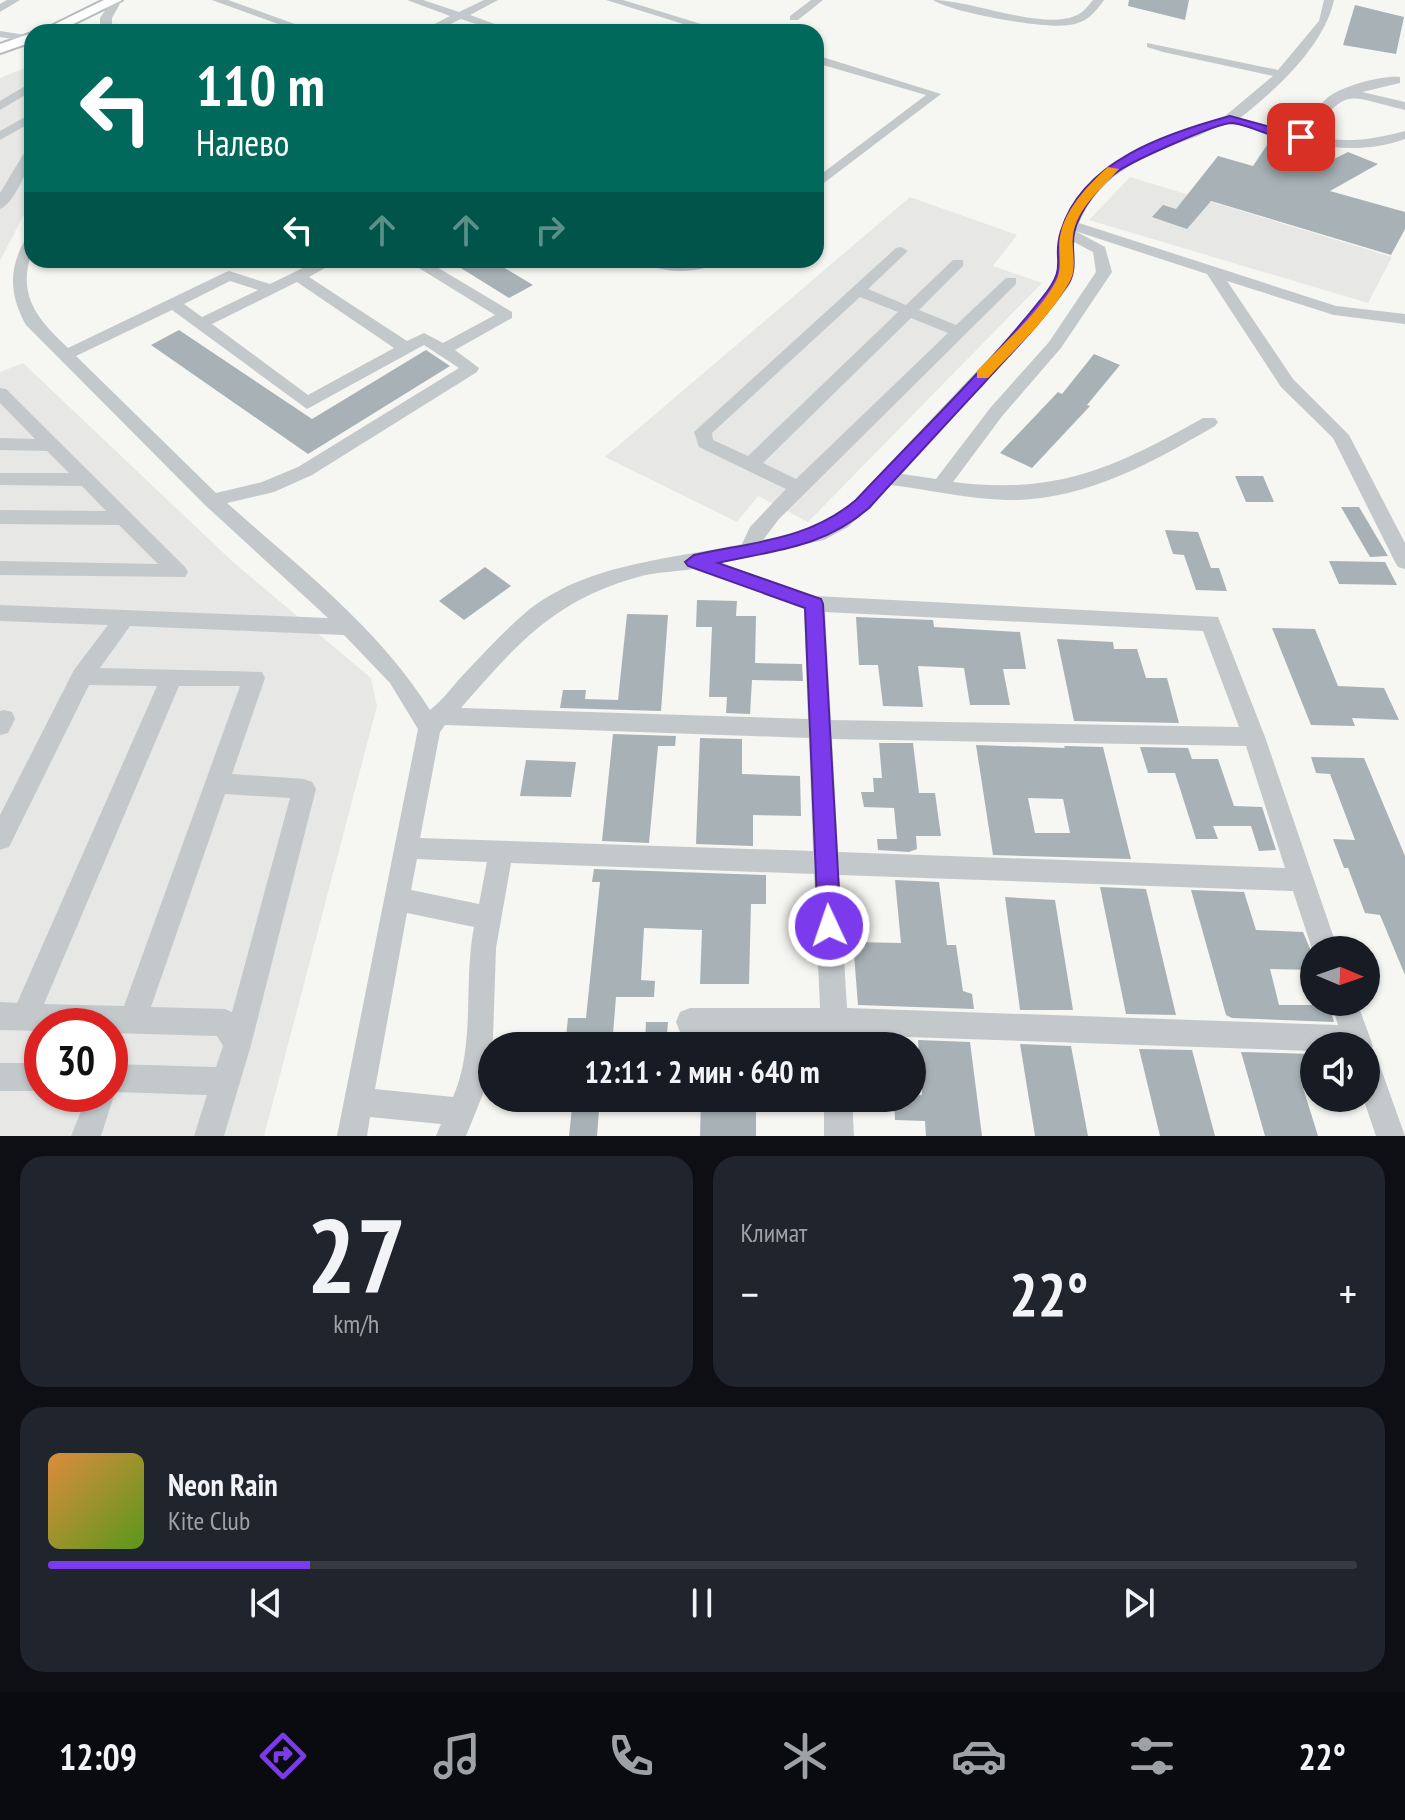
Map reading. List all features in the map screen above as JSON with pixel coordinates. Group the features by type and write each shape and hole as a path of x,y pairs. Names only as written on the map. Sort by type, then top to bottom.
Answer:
{"main road":[{"path":"64,24 116,0"},
{"path":"0,49 24,41"}],"street":[{"path":"0,9 15,0"},
{"path":"106,24 116,0"},
{"path":"217,0 288,24"},
{"path":"412,0 487,24"},
{"path":"442,24 493,0"},
{"path":"611,0 694,24"},
{"path":"794,18 818,0"},
{"path":"938,0 1059,24 1080,19 1099,0"},
{"path":"352,1136 406,848 434,722 498,651 533,618 563,597 637,569 694,562 817,535 863,504 1063,282 1067,267 1068,229 1097,183 1114,168 1148,150 1230,119 1269,89 1324,22 1329,0"},
{"path":"0,34 24,38"},
{"path":"1151,45 1186,56 1218,59 1282,75"},
{"path":"824,61 935,94 824,179"},
{"path":"1301,137 1333,99 1377,82 1396,80"},
{"path":"0,106 24,91"},
{"path":"1349,93 1405,106"},
{"path":"1230,119 1275,133 1333,145 1375,146 1405,135"},
{"path":"0,136 24,122"},
{"path":"0,205 24,164"},
{"path":"1068,229 1334,310 1405,319"},
{"path":"941,485 1070,322 1104,272 1100,250 1068,229"},
{"path":"799,488 705,443 703,432 901,251"},
{"path":"24,260 17,277 21,297 32,322 212,500 349,627 398,677 434,722"},
{"path":"750,465 958,263"},
{"path":"64,356 174,304 231,268 272,289"},
{"path":"200,324 314,268"},
{"path":"427,268 506,315 443,350"},
{"path":"1213,271 1287,383 1340,435 1405,562"},
{"path":"298,276 406,348"},
{"path":"750,548 763,523 1011,281"},
{"path":"857,290 959,332"},
{"path":"174,304 307,403 424,338 471,368 305,471 267,487 212,500"},
{"path":"1041,310 1070,322"},
{"path":"0,568 178,572 4,401"},
{"path":"886,478 1018,494 1063,489 1115,473 1209,422"},
{"path":"0,444 52,445"},
{"path":"0,479 86,480"},
{"path":"0,517 124,518"},
{"path":"694,562 814,604 1211,623 1254,737 1320,936"},
{"path":"814,604 835,1032"},
{"path":"0,613 349,627"},
{"path":"0,839 82,676 125,618"},
{"path":"82,676 254,678 133,1020"},
{"path":"172,677 13,1016 225,1023 237,1045"},
{"path":"434,722 1254,737"},
{"path":"209,1136 237,1045 304,789 217,783"},
{"path":"406,848 1300,880"},
{"path":"359,1102 456,1124 473,1084 479,1038 483,948 501,851"},
{"path":"396,899 490,918"},
{"path":"690,1022 811,1032"},
{"path":"926,1037 1300,1048"},
{"path":"0,1077 24,1077"},
{"path":"128,1078 225,1081"},
{"path":"1380,1104 1391,1136"},
{"path":"86,1136 95,1112"},
{"path":"838,1112 839,1136"}],"shaded area":[{"path":"24,68 24,214 0,261 0,78"},
{"path":"1130,177 1392,257 1368,303 1089,220"},
{"path":"910,197 1017,235 993,266 1042,283 808,522 758,496 737,522 605,457"},
{"path":"23,363 233,562 371,678 377,706 264,1136 0,1136 0,372"}],"building":[{"path":"1129,0 1189,0 1185,20 1128,6"},
{"path":"1355,5 1404,17 1396,54 1343,45"},
{"path":"1267,145 1330,161 1348,152 1378,164 1330,191 1405,212 1405,229 1391,255 1211,201 1187,229 1152,217 1163,205 1176,209 1218,156 1253,166"},
{"path":"461,268 504,268 533,285 509,298"},
{"path":"179,330 312,419 426,350 450,366 308,454 151,345"},
{"path":"1094,354 1120,365 1087,405 1090,406 1032,468 1000,453 1058,392 1062,394"},
{"path":"1235,476 1263,476 1274,502 1246,502"},
{"path":"1341,507 1359,507 1388,556 1370,557"},
{"path":"1165,530 1198,532 1211,568 1219,568 1227,591 1196,590 1184,555 1173,554"},
{"path":"1329,561 1385,562 1397,585 1339,584"},
{"path":"485,567 511,586 464,620 439,601"},
{"path":"697,600 737,601 736,616 756,616 755,663 802,664 803,681 752,680 750,714 726,713 727,697 709,697 712,627 696,627"},
{"path":"627,614 668,615 661,711 560,708 563,690 586,690 585,699 618,700"},
{"path":"856,617 933,620 934,627 1020,632 1026,669 1003,669 1010,705 970,705 964,668 918,666 923,707 883,706 878,665 859,665"},
{"path":"1272,628 1315,629 1338,686 1384,688 1399,720 1352,718 1355,726 1311,725"},
{"path":"1057,639 1113,642 1114,649 1137,649 1146,678 1167,678 1179,723 1074,721"},
{"path":"613,734 676,736 675,746 658,746 649,843 602,841"},
{"path":"700,738 742,739 742,774 800,776 801,816 753,815 753,846 696,844"},
{"path":"879,743 913,743 919,793 935,793 941,836 916,836 917,849 909,852 878,850 877,839 897,839 894,808 864,807 861,792 874,792 873,778 882,778"},
{"path":"976,745 1103,747 1131,859 993,855","holes":["1028,798 1063,799 1070,833 1035,833"]},
{"path":"1140,747 1188,748 1192,759 1218,759 1234,806 1262,807 1276,850 1259,851 1251,826 1213,826 1218,839 1196,839 1175,773 1148,773"},
{"path":"1311,757 1364,758 1405,856 1405,975 1380,915 1365,913 1348,868 1344,868 1333,839 1355,840 1330,774 1316,773"},
{"path":"526,760 576,762 571,797 520,796"},
{"path":"594,869 766,875 766,904 751,904 749,984 700,984 702,930 644,928 641,980 655,981 654,997 616,997 613,1032 566,1032 568,1018 586,1018 600,882 592,882"},
{"path":"895,880 939,882 947,945 956,945 963,991 972,994 974,1009 858,1005 853,942 901,943"},
{"path":"1100,887 1146,889 1176,1015 1126,1014"},
{"path":"1191,890 1244,892 1256,930 1303,932 1305,936 1300,936 1300,970 1270,969 1279,1005 1300,1005 1300,1016 1332,1016 1334,1022 1232,1018 1226,1015"},
{"path":"1005,897 1055,900 1073,1010 1020,1010"},
{"path":"646,1022 668,1022 667,1032 646,1032"},
{"path":"926,1040 970,1042 982,1136 926,1136 925,1121 895,1120 895,1112 926,1112"},
{"path":"1020,1044 1071,1046 1088,1136 1035,1136"},
{"path":"1139,1049 1192,1050 1215,1136 1160,1136"},
{"path":"1241,1052 1300,1054 1300,1112 1311,1112 1318,1136 1265,1136"},
{"path":"572,1112 599,1112 597,1136 569,1136"},
{"path":"701,1112 756,1112 756,1136 700,1136"}],"slow traffic":[{"path":"983,375 1063,282 1067,267 1067,233 1075,215 1097,183 1113,169"}],"route":[{"path":"829,926 814,604 694,562 817,535 841,522 863,504 1028,326 1063,282 1067,267 1067,233 1075,215 1097,183 1114,168 1148,150 1230,119 1275,133 1301,137"}]}
